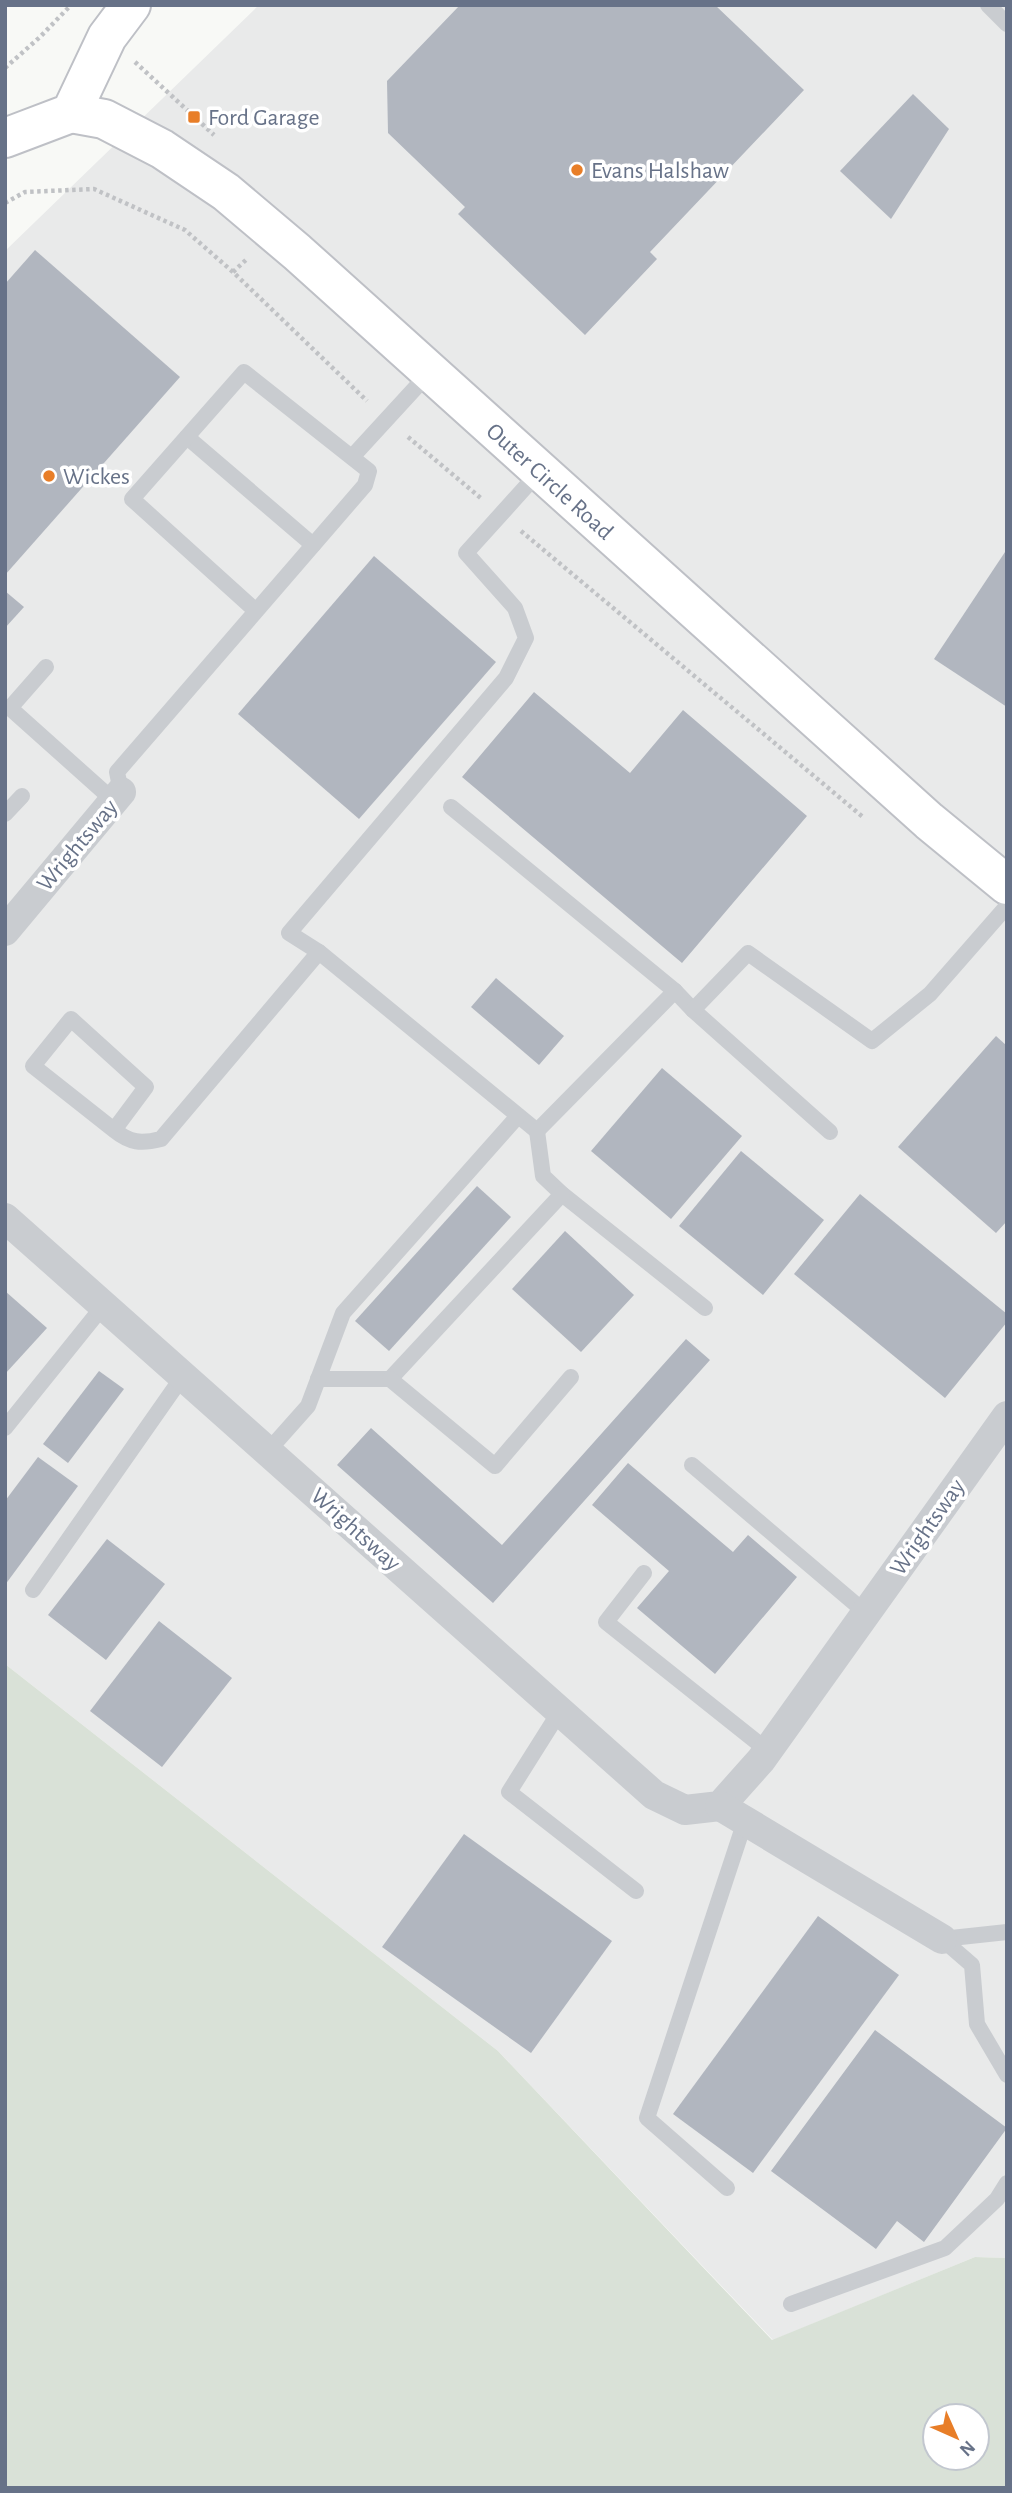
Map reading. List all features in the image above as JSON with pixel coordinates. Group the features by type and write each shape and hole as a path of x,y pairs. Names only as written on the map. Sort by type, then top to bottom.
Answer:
{"main road":[{"path":"5,138 71,113 107,37 131,5"},
{"name":"Outer Circle Road","path":"71,113 117,124 162,149 226,192 297,252 929,821 1007,884"}],"street":[{"name":"Wrightsway","path":"5,931 118,796"},
{"name":"Wrightsway","path":"5,1218 654,1795 685,1810 732,1814 768,1751 1006,1417"},
{"path":"732,1814 942,1939"}],"lane":[{"path":"988,5 1007,24"},
{"path":"118,796 117,772 365,485 369,471 244,373 132,499 256,611"},
{"path":"352,457 430,373"},
{"path":"187,437 313,545"},
{"path":"540,471 466,553 515,608 526,638 506,677 289,933 319,952 537,1131 543,1176 705,1308"},
{"path":"46,667 10,709 118,796"},
{"path":"5,814 22,796"},
{"path":"452,807 675,991 692,1010 830,1132"},
{"path":"692,1010 748,953 872,1041 930,994 1007,906"},
{"path":"114,1130 146,1087 71,1019 33,1066 124,1139 141,1144 161,1139 319,952"},
{"path":"537,1131 675,991"},
{"path":"268,1451 308,1406 343,1313 518,1116"},
{"path":"390,1380 562,1194"},
{"path":"8,1419 104,1305"},
{"path":"33,1590 183,1376"},
{"path":"318,1379 390,1380 495,1466 571,1377"},
{"path":"692,1465 866,1613"},
{"path":"644,1573 606,1622 768,1751"},
{"path":"560,1711 509,1792 636,1891"},
{"path":"727,2188 647,2118 732,1814"},
{"path":"942,1939 1007,1931"},
{"path":"942,1939 972,1965 977,2024 1007,2076"},
{"path":"791,2304 945,2248 998,2199 1007,2183"}],"path":[{"path":"5,68 71,5"},
{"path":"5,203 25,192 94,189 186,230 387,420 873,825"}],"shaded area":[{"path":"259,5 1007,5 1007,2258 975,2257 773,2340 498,2051 5,1664 5,251"},
{"path":"5,1664 498,2051 772,2340 975,2257 1007,2258 1007,2488 5,2488"}],"building":[{"name":"Evans Halshaw","path":"460,5 715,5 804,90 650,252 657,259 585,335 458,214 465,207 388,133 387,81"},
{"path":"913,94 949,129 891,219 840,171"},
{"name":"Wickes","path":"35,250 180,377 5,575 5,284"},
{"path":"1007,549 1007,707 934,659"},
{"path":"374,556 496,662 359,819 238,714"},
{"path":"5,591 24,607 5,628"},
{"path":"534,692 630,773 683,710 807,816 682,963 462,777"},
{"path":"496,978 564,1036 539,1065 471,1007"},
{"path":"996,1036 1007,1046 1007,1221 996,1233 898,1147"},
{"path":"662,1068 742,1136 671,1219 591,1151"},
{"path":"741,1151 824,1220 763,1295 679,1226"},
{"path":"477,1186 511,1217 389,1351 355,1321"},
{"path":"860,1194 1007,1314 1007,1322 945,1398 794,1274"},
{"path":"565,1231 634,1295 581,1352 512,1289"},
{"path":"5,1291 47,1328 5,1374"},
{"path":"686,1339 710,1360 493,1603 337,1465 371,1428 502,1545"},
{"path":"99,1371 124,1389 68,1463 43,1444"},
{"path":"38,1457 78,1486 5,1585 5,1501"},
{"path":"628,1463 733,1552 748,1535 797,1577 715,1674 637,1608 669,1571 592,1505"},
{"path":"107,1539 165,1584 106,1660 48,1615"},
{"path":"159,1621 232,1678 162,1767 90,1711"},
{"path":"464,1834 612,1941 531,2053 382,1947"},
{"path":"818,1916 899,1975 753,2173 673,2114"},
{"path":"875,2030 1007,2128 924,2242 897,2221 876,2249 771,2171"}],"place":[{"name":"Ford Garage","path":"194,117"},
{"name":"Evans Halshaw","path":"577,170"},
{"name":"Wickes","path":"49,476"}]}
